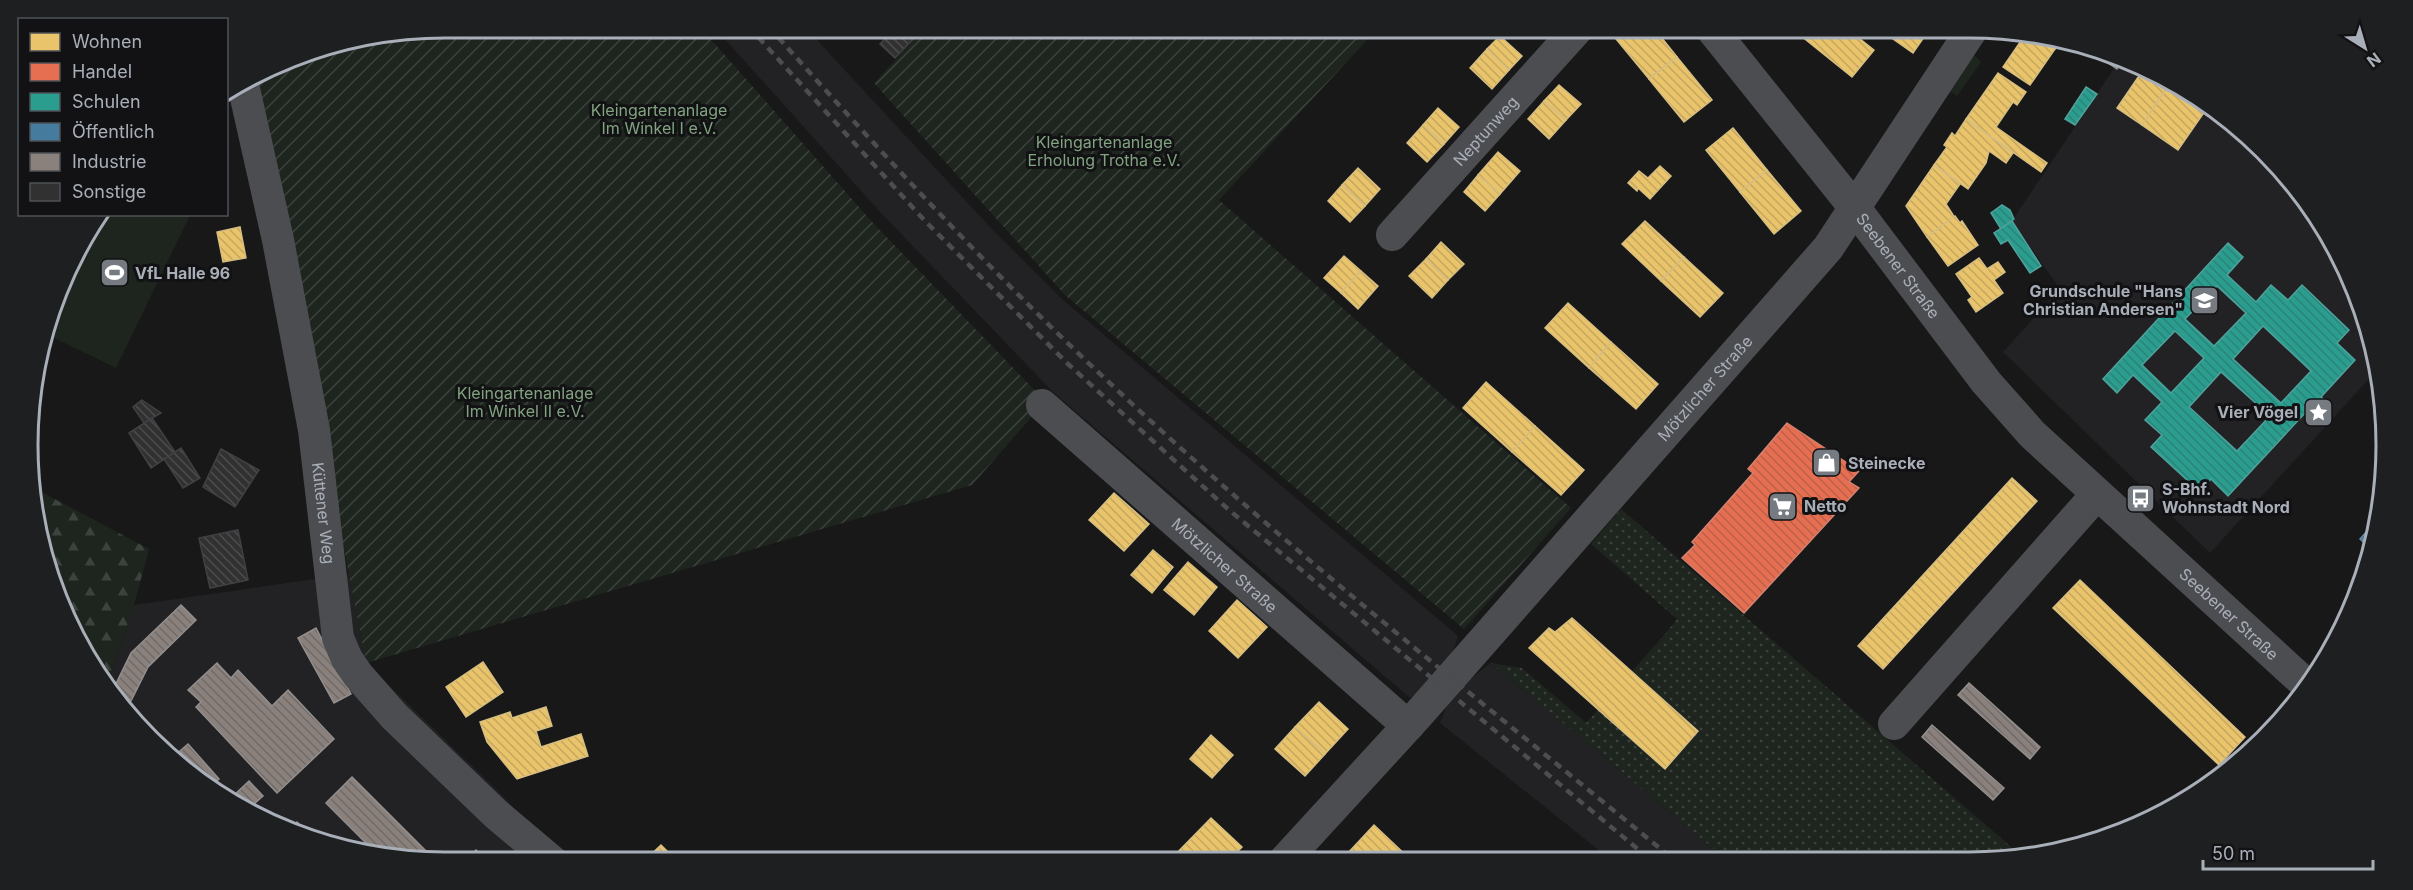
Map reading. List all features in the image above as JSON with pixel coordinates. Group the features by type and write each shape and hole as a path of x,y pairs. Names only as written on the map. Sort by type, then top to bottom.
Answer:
{"street":[{"name":"Neptunweg","path":"1392,235 1570,38"},
{"name":"Seebener Straße","path":"1719,38 1854,207 1986,382 2032,434 2301,679"},
{"name":"Mötzlicher Straße","path":"1295,852 1828,248 1966,38"},
{"name":"Küttener Weg","path":"244,90 278,240 314,430 338,638 347,659 358,675 394,716 496,814 541,852"},
{"name":"Mötzlicher Straße","path":"1042,405 1408,726"},
{"path":"1894,724 2097,494"}],"shaded area":[{"path":"724,38 815,38 990,227 1062,299 1458,636 1450,661 1471,678 1491,663 1717,852 1601,852 1440,723 1447,705 1427,689 1410,698 1053,392 881,213"},
{"name":"Grundschule \"Hans Christian Andersen\"","path":"2116,66 2124,69 2172,92 2216,122 2256,157 2291,197 2321,241 2344,289 2362,340 2370,378 2210,553 2003,352 2060,289 2012,221"},
{"path":"349,574 366,663 503,796 551,852 418,852 366,845 314,831 241,798 176,751 139,714 110,677 134,605"}],"green space":[{"name":"Kleingartenanlage Im Winkel II e.V.","path":"418,38 710,38 874,224 1044,400 972,485 366,663 255,85 314,59 366,45"},
{"name":"Kleingartenanlage Erholung Trotha e.V.","path":"916,38 1369,38 1219,200 1571,508 1464,629 1065,295 874,83"},
{"path":"1975,56 1981,62 1957,96 1947,90 1969,58"},
{"name":"VfL Halle 96","path":"108,216 190,216 116,368 52,337 80,265"},
{"path":"40,491 149,549 134,605 110,677 92,649 59,576 45,524"},
{"path":"1621,509 2014,850 1995,852 1717,852 1491,663 1522,668 1586,723 1666,633 1677,619 1591,544"}],"building: Wohnen":[{"path":"1498,38 1502,38 1522,56 1509,70 1487,49"},
{"path":"1615,38 1662,38 1677,57 1649,79"},
{"path":"1804,38 1859,38 1874,50 1852,77"},
{"path":"1892,38 1923,38 1913,53"},
{"path":"2021,41 2051,46 2055,49 2030,85 2003,67"},
{"path":"1487,49 1509,70 1492,89 1470,68"},
{"path":"1677,57 1712,100 1684,122 1649,79"},
{"path":"1998,73 2026,92 2017,105 2013,102 1996,127 2047,163 2041,172 1966,119"},
{"path":"2139,76 2166,89 2142,125 2117,108"},
{"path":"1559,85 1581,104 1566,120 1544,101"},
{"path":"2166,89 2204,113 2178,150 2142,125"},
{"path":"1544,101 1566,120 1549,139 1528,119"},
{"path":"1438,108 1459,127 1444,144 1423,125"},
{"path":"1966,119 2013,153 2006,163 1989,151 1986,163 1968,189 1934,165 1947,147 1944,145 1952,133 1955,136"},
{"path":"1423,125 1444,144 1427,162 1407,143"},
{"path":"1733,128 1767,170 1740,192 1706,150"},
{"path":"1498,152 1520,171 1500,194 1478,175"},
{"path":"1934,165 1960,184 1946,204 1955,218 1927,237 1906,206"},
{"path":"1660,166 1671,176 1650,199 1638,188 1637,191 1628,183 1639,171 1648,178"},
{"path":"1358,168 1380,189 1365,206 1342,185"},
{"path":"1767,170 1801,211 1774,234 1740,192"},
{"path":"1478,175 1500,194 1485,211 1464,192"},
{"path":"1342,185 1365,206 1350,222 1328,201"},
{"path":"1955,216 1960,223 1962,221 1978,245 1948,266 1927,237"},
{"path":"1645,221 1684,257 1661,281 1622,244"},
{"path":"240,227 246,258 223,262 217,232"},
{"path":"1441,242 1464,264 1448,280 1426,259"},
{"path":"1344,256 1361,271 1341,293 1324,278"},
{"path":"1684,257 1723,293 1700,317 1661,281"},
{"path":"1979,258 1987,269 1998,262 2005,272 1994,280 2003,293 1976,312 1968,300 1972,297 1956,274"},
{"path":"1426,259 1448,280 1432,298 1409,276"},
{"path":"1361,271 1378,286 1358,309 1341,293"},
{"path":"1568,303 1611,342 1589,368 1545,328"},
{"path":"1611,342 1658,384 1636,409 1589,368"},
{"path":"1486,382 1535,426 1512,452 1463,408"},
{"path":"1535,426 1584,470 1561,495 1512,452"},
{"path":"2012,478 2037,501 1883,669 1858,646"},
{"path":"1114,493 1149,524 1124,551 1089,520"},
{"path":"1153,550 1173,567 1152,593 1131,575"},
{"path":"1188,562 1217,587 1194,615 1164,590"},
{"path":"2080,580 2245,737 2219,765 2053,608"},
{"path":"1237,600 1267,627 1238,658 1209,631"},
{"path":"1572,618 1698,731 1665,769 1529,648 1549,628 1555,632"},
{"path":"483,662 503,692 466,717 446,687"},
{"path":"1319,702 1348,729 1325,754 1295,727"},
{"path":"546,707 552,726 536,731 541,747 581,734 588,756 517,779 487,742 480,722 510,712 512,718"},
{"path":"1295,727 1325,754 1305,776 1275,749"},
{"path":"1211,735 1233,755 1212,778 1190,759"},
{"path":"1211,818 1242,847 1237,852 1178,852"},
{"path":"1374,825 1402,852 1349,852"},
{"path":"661,845 668,852 654,852"}],"building: Handel":[{"name":"Netto","path":"1787,423 1859,471 1849,482 1859,488 1744,613 1682,558 1695,545 1692,542 1753,473 1748,469"}],"building: Schulen":[{"path":"2086,87 2097,94 2075,125 2065,119"},
{"path":"2002,205 2010,210 2014,219 2001,229 1991,213"},
{"path":"2012,221 2041,266 2030,273 2008,240 2001,244 1994,233"},
{"path":"2228,243 2243,257 2227,275 2256,302 2271,285 2288,300 2302,285 2349,330 2337,343 2355,360 2321,397 2328,403 2312,420 2305,413 2228,496 2211,479 2200,492 2151,447 2162,435 2145,420 2162,402 2133,375 2117,393 2103,379","holes":["2217,286 2246,313 2214,346 2185,319","2263,326 2311,371 2281,403 2233,359","2175,331 2204,358 2171,393 2142,365","2221,372 2270,416 2237,451 2189,407"]}],"building: Öffentlich":[{"path":"2366,532 2364,542 2360,539"}],"building: Industrie":[{"path":"181,605 196,620 148,667 130,703 116,684 131,653"},
{"path":"316,628 351,694 334,703 298,638"},
{"path":"217,663 231,678 238,670 272,706 288,690 334,739 277,793 196,707 201,702 188,690"},
{"path":"1969,683 2040,747 2030,759 1958,695"},
{"path":"1932,725 2004,788 1993,800 1922,737"},
{"path":"188,744 219,779 216,782 178,753"},
{"path":"352,777 427,852 368,845 326,803"},
{"path":"249,781 263,796 254,804 235,794"}],"building: Sonstige":[{"path":"886,38 914,38 895,58 880,44"},
{"path":"142,400 161,413 144,423 133,407"},
{"path":"152,418 175,452 151,468 129,433"},
{"path":"181,448 200,478 183,488 164,459"},
{"path":"221,449 259,470 235,507 203,487"},
{"path":"238,530 248,580 210,588 199,538"}],"railway":[{"path":"759,38 925,221 1068,364 1229,510 1641,852"},
{"path":"779,38 889,160 971,246 1055,331 1167,436 1382,621 1664,852"}],"place":[{"name":"VfL Halle 96","path":"114,273"},
{"name":"Grundschule \"Hans Christian Andersen\"","path":"2204,300"},
{"name":"Vier Vögel","path":"2319,412"},
{"name":"Steinecke","path":"1827,463"},
{"name":"S-Bhf. Wohnstadt Nord","path":"2141,498"},
{"name":"Netto","path":"1783,506"}],"park label":[{"name":"Kleingartenanlage Im Winkel I e.V.","path":"659,119"}]}
